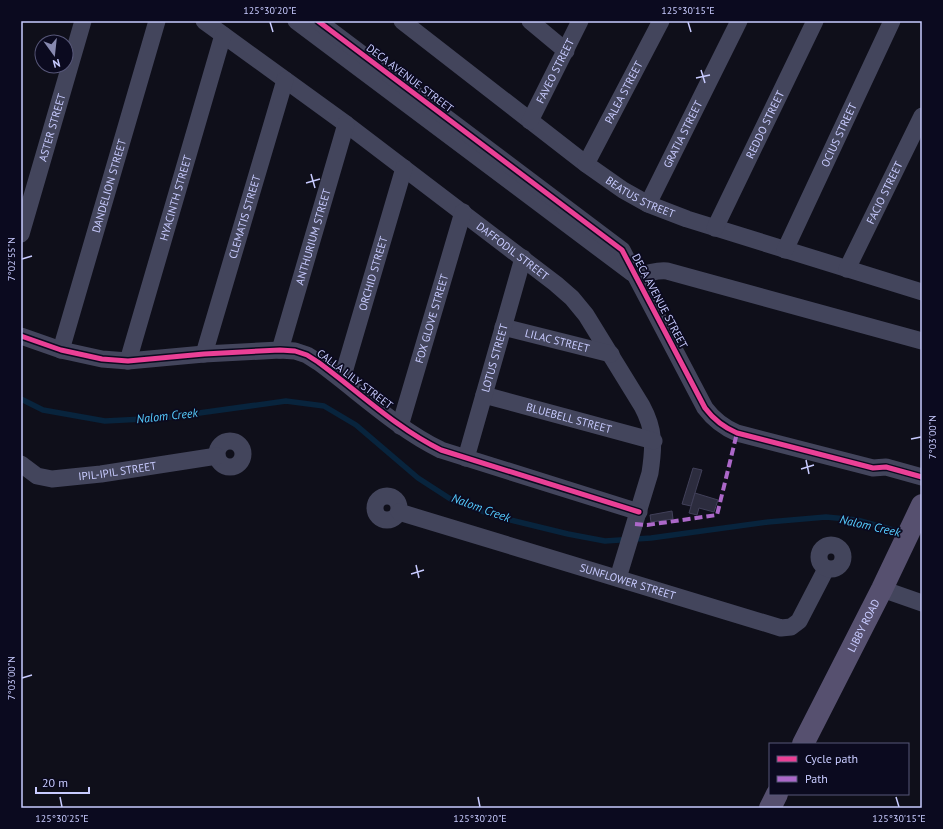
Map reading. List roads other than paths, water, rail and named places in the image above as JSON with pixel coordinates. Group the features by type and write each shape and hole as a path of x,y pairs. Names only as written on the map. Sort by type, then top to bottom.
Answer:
{"main road":[{"name":"LIBBY ROAD","path":"804,743 882,589 922,505"},
{"path":"770,808 777,795"}],"street":[{"name":"ASTER STREET","path":"21,234 83,21"},
{"name":"DANDELION STREET","path":"61,350 157,21"},
{"name":"DAFFODIL STREET","path":"204,21 346,124 523,258 572,298 586,315 648,416 653,433 654,442 650,473 618,578"},
{"name":"DECA AVENUE STREET","path":"296,21 396,88 508,172 637,277 702,402 714,419 724,428 737,433 873,468 886,467 922,477"},
{"name":"DECA AVENUE STREET","path":"318,21 396,88"},
{"name":"BEATUS STREET","path":"402,21 586,164 623,190 648,204 687,219 846,269 921,288"},
{"path":"530,21 566,51"},
{"name":"FAVEO STREET","path":"530,121 580,21"},
{"name":"PALEA STREET","path":"586,164 661,21"},
{"name":"GRATIA STREET","path":"648,204 739,21"},
{"name":"REDDO STREET","path":"715,228 815,21"},
{"name":"OCIUS STREET","path":"785,250 892,21"},
{"name":"HYACINTH STREET","path":"128,361 223,35"},
{"name":"CLEMATIS STREET","path":"204,354 285,80"},
{"name":"FACIO STREET","path":"846,269 922,116"},
{"name":"ANTHURIUM STREET","path":"280,350 346,124"},
{"name":"ORCHID STREET","path":"342,379 404,168"},
{"name":"FOX GLOVE STREET","path":"400,426 463,212"},
{"name":"LOTUS STREET","path":"466,458 523,258"},
{"path":"637,277 659,270 667,271 922,341"},
{"name":"LILAC STREET","path":"504,327 611,354"},
{"name":"CALLA LILY STREET","path":"21,336 61,350 102,359 128,361 204,354 280,350 295,351 307,355 342,379 400,426 420,440 442,450 466,458 639,512"},
{"name":"BLUEBELL STREET","path":"484,395 654,442"},
{"name":"IPIL-IPIL STREET","path":"21,464 37,476 52,479 101,474 217,456"},
{"name":"DECA AVENUE STREET","path":"873,468 883,477 922,488"},
{"name":"SUNFLOWER STREET","path":"399,512 781,628 786,628 796,624 799,621 826,569"},
{"path":"882,589 922,603"}],"waterway":[{"name":"Nalom Creek","path":"21,399 43,410 105,421 163,418 286,401 324,406 356,425 418,478 452,500 498,517 568,534 605,541 651,538 768,522 826,517 857,520 904,533"}]}
